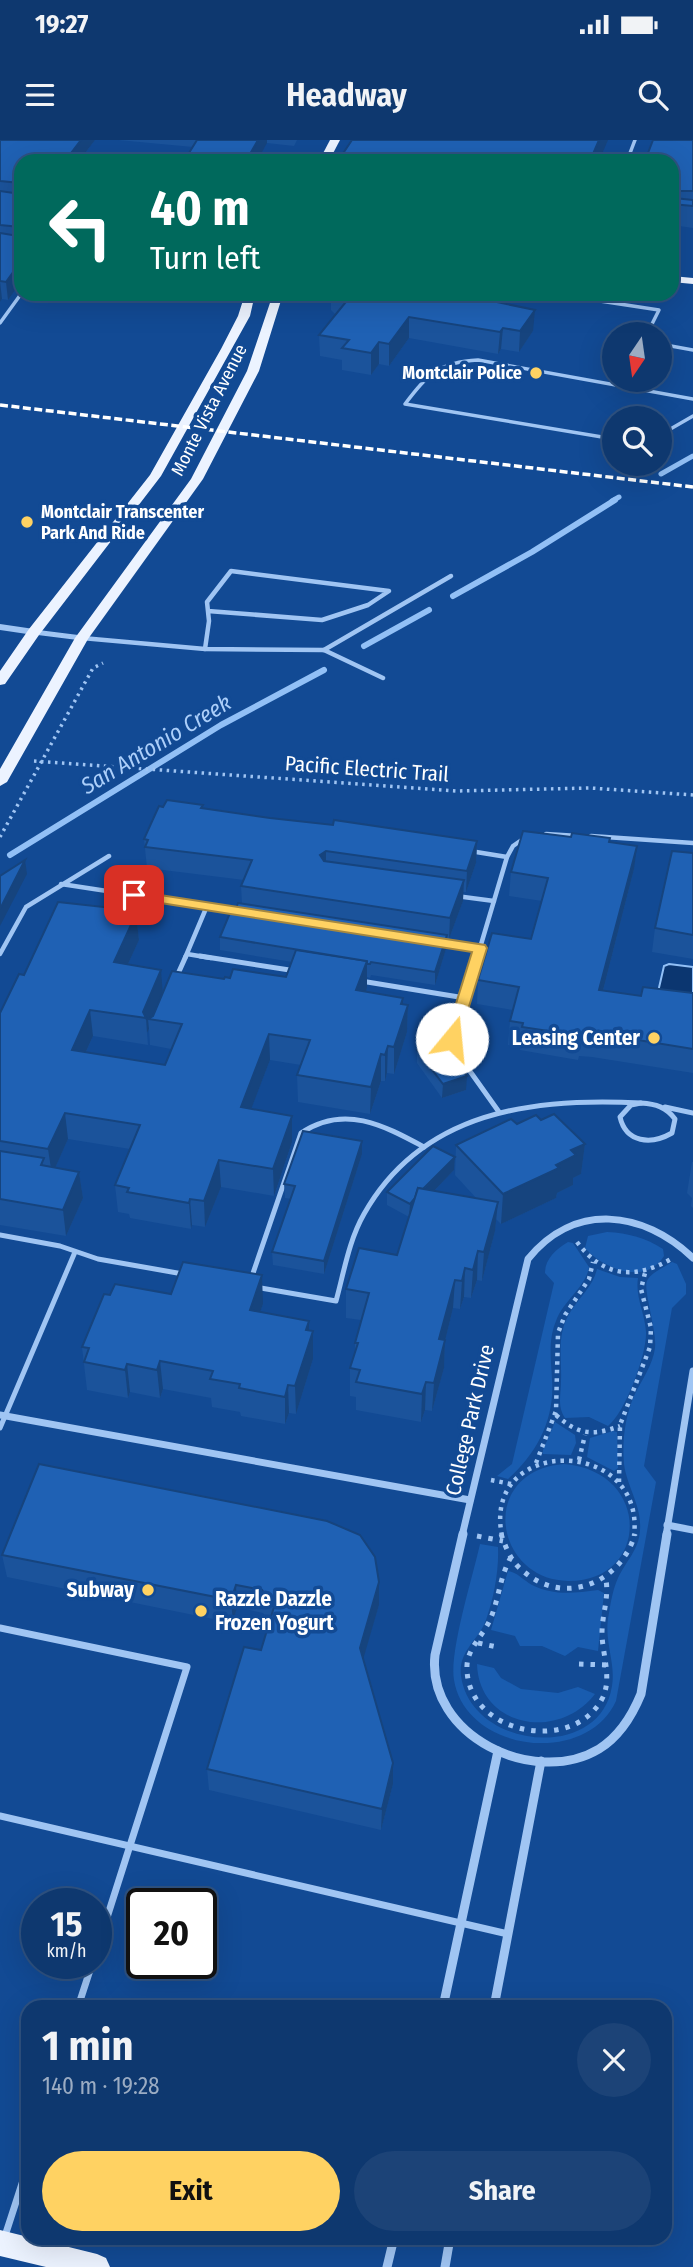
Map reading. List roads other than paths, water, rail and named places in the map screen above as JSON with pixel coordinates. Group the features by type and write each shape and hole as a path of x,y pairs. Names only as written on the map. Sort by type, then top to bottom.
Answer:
{"main road":[{"name":"Monte Vista Avenue","path":"0,681 34,632 155,476 227,349 244,316 248,301"},
{"name":"Monte Vista Avenue","path":"0,782 82,638 197,480 254,371 276,301"},
{"path":"1,2243 97,2267"}],"street":[{"path":"0,627 82,638"},
{"name":"College Park Drive","path":"693,1258 685,1249 657,1230 628,1220 593,1220 568,1226 544,1240 528,1259 436,1651 436,1682 443,1704 456,1722 475,1740 498,1751 541,1761 568,1761 592,1753 618,1734 633,1716 641,1694 693,1371"},
{"path":"2,1413 470,1500"},
{"path":"667,1525 693,1530"},
{"path":"445,2000 498,1751"},
{"path":"495,2000 541,1761"},
{"path":"387,2267 392,2245"},
{"path":"445,2267 449,2245"}],"lane":[{"path":"0,323 16,301"},
{"path":"600,301 659,310 653,322"},
{"path":"0,310 9,311"},
{"path":"672,346 693,350"},
{"path":"602,437 405,404 425,377 452,360 478,360 693,399"},
{"path":"672,428 693,416"},
{"path":"205,649 209,621 207,602 231,571 389,591 368,605 322,620 208,611"},
{"path":"324,650 451,576"},
{"path":"82,638 205,649 324,650 383,677"},
{"path":"537,834 693,843"},
{"path":"499,1112 452,1046 507,857 513,846 530,836"},
{"path":"466,851 507,857"},
{"path":"0,954 26,907 109,856"},
{"path":"61,884 248,913"},
{"path":"455,896 494,901"},
{"path":"176,979 207,906"},
{"path":"439,942 480,948"},
{"path":"187,954 306,973"},
{"path":"359,981 465,998"},
{"path":"424,1147 379,1124 341,1118 321,1119 311,1125 301,1133 249,1286 336,1301 366,1210 383,1185 424,1147 446,1133 499,1112 524,1105 577,1099 641,1102 693,1113"},
{"path":"641,1102 624,1111 620,1117 625,1132 644,1141 654,1141 672,1133 675,1119 662,1106"},
{"path":"0,1235 60,1246 98,1259 194,1276"},
{"path":"0,1428 2,1413 75,1252"},
{"path":"0,1628 187,1667 112,1903"},
{"path":"0,1816 508,1934"},
{"path":"80,2000 87,1979"},
{"path":"1,2243 21,2185"}],"waterway":[{"name":"San Antonio Creek","path":"672,468 693,456"},
{"name":"San Antonio Creek","path":"612,501 619,497"},
{"name":"San Antonio Creek","path":"453,596 532,552 615,500"},
{"name":"San Antonio Creek","path":"364,646 429,610"},
{"name":"San Antonio Creek","path":"10,855 221,725 324,670"}],"railway":[{"path":"0,405 693,487"}],"place":[{"name":"Montclair Police","path":"536,373"},
{"name":"Montclair Transcenter Park And Ride","path":"27,522"},
{"name":"Leasing Center","path":"654,1038"},
{"name":"Subway","path":"148,1590"},
{"name":"Razzle Dazzle Frozen Yogurt","path":"201,1611"}]}
